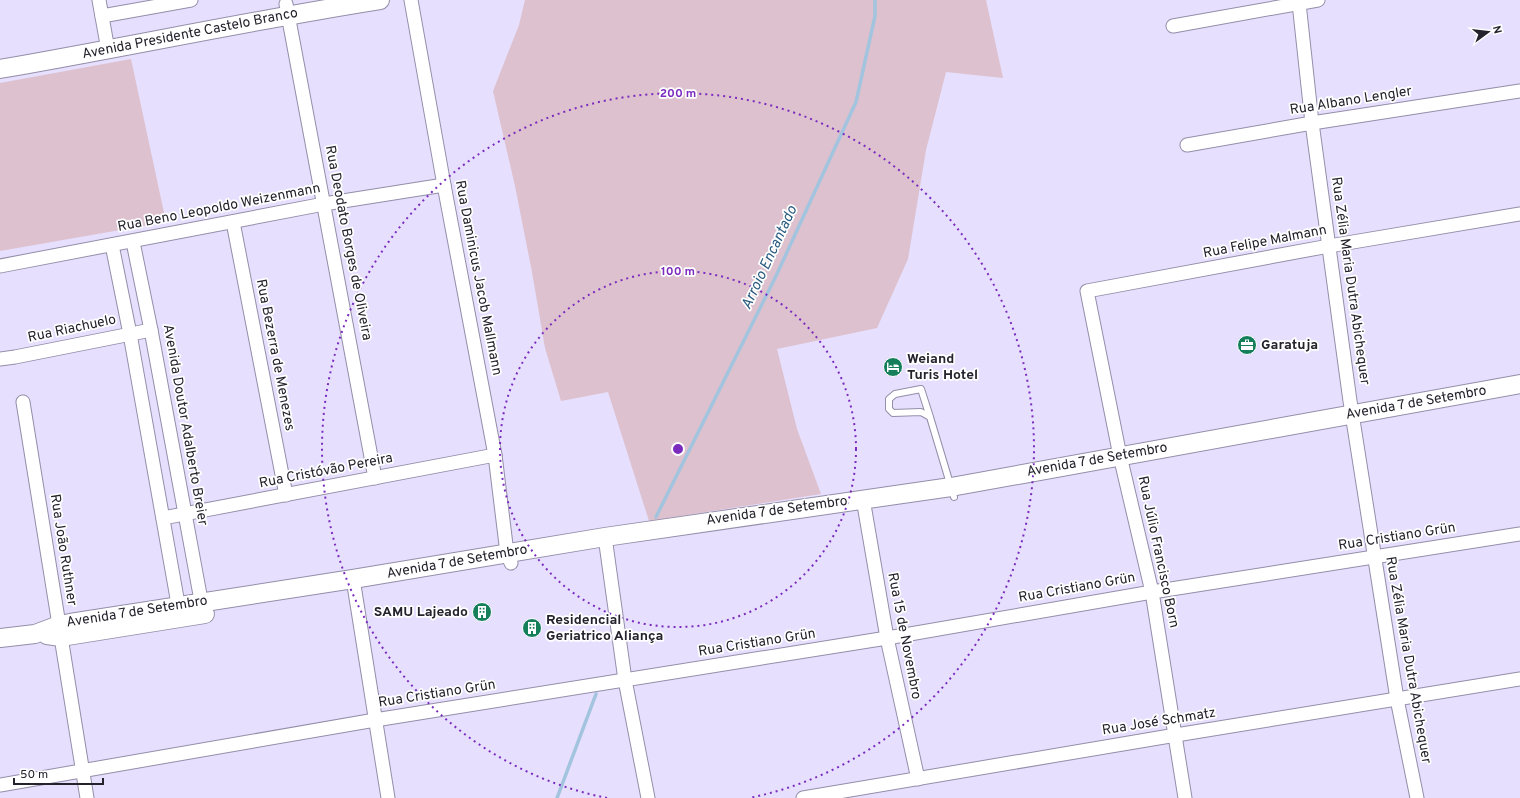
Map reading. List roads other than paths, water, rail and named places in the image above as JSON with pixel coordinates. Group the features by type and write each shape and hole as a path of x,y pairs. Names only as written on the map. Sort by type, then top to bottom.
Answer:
{"main road":[{"name":"Avenida Presidente Castelo Branco","path":"287,10 312,0"},
{"name":"Avenida Presidente Castelo Branco","path":"0,59 194,32 287,10 337,3 380,0"},
{"name":"Avenida Presidente Castelo Branco","path":"0,69 107,45"},
{"name":"Avenida 7 de Setembro","path":"0,638 60,631 354,585 606,542 952,492 1484,397 1520,384"},
{"name":"Avenida 7 de Setembro","path":"1484,397 1520,397"}],"street":[{"path":"99,0 107,45"},
{"path":"102,16 191,0"},
{"name":"Rua Daminicus Jacob Mallmann","path":"411,0 495,455 509,558"},
{"path":"1173,26 1318,0"},
{"name":"Rua Zélia Maria Dutra Abichequer","path":"1299,3 1312,123 1373,558 1397,699 1417,798"},
{"name":"Rua Deodato Borges de Oliveira","path":"287,10 375,478"},
{"name":"Rua Albano Lengler","path":"1187,145 1312,123 1520,91"},
{"name":"Rua Beno Leopoldo Weizenmann","path":"0,266 133,242 324,204 444,185"},
{"name":"Rua Felipe Malmann","path":"1087,291 1329,246 1520,214"},
{"name":"Rua Bezerra de Menezes","path":"233,222 286,495"},
{"name":"Avenida Doutor Adalberto Breier","path":"133,242 151,330 202,609"},
{"path":"112,245 130,334 179,612"},
{"name":"Rua Júlio Francisco Born","path":"1087,291 1122,461 1152,592 1185,798"},
{"name":"Rua Riachuelo","path":"0,359 151,330"},
{"name":"Rua João Ruthner","path":"23,402 87,798"},
{"name":"Rua Cristóvão Pereira","path":"163,518 495,455"},
{"name":"Rua 15 de Novembro","path":"863,505 887,638 918,779"},
{"name":"Rua Cristiano Grün","path":"0,785 375,720 887,638 1152,592 1520,534"},
{"path":"606,542 625,680 648,798"},
{"path":"354,585 388,798"},
{"name":"Rua José Schmatz","path":"803,798 872,792 918,779 1520,679"}],"lane":[{"path":"930,417 921,412 893,413 889,409 889,399 895,394 921,389 930,417 952,492"}],"waterway":[{"name":"Arroio Encantado","path":"656,517 776,276 856,102 875,16 875,0"},
{"path":"557,798 596,694"}],"place":[{"name":"Garatuja","path":"1247,345"},
{"name":"Weiand Turis Hotel","path":"893,367"},
{"name":"SAMU Lajeado","path":"482,612"},
{"name":"Residencial Geriatrico Aliança","path":"532,628"}]}
